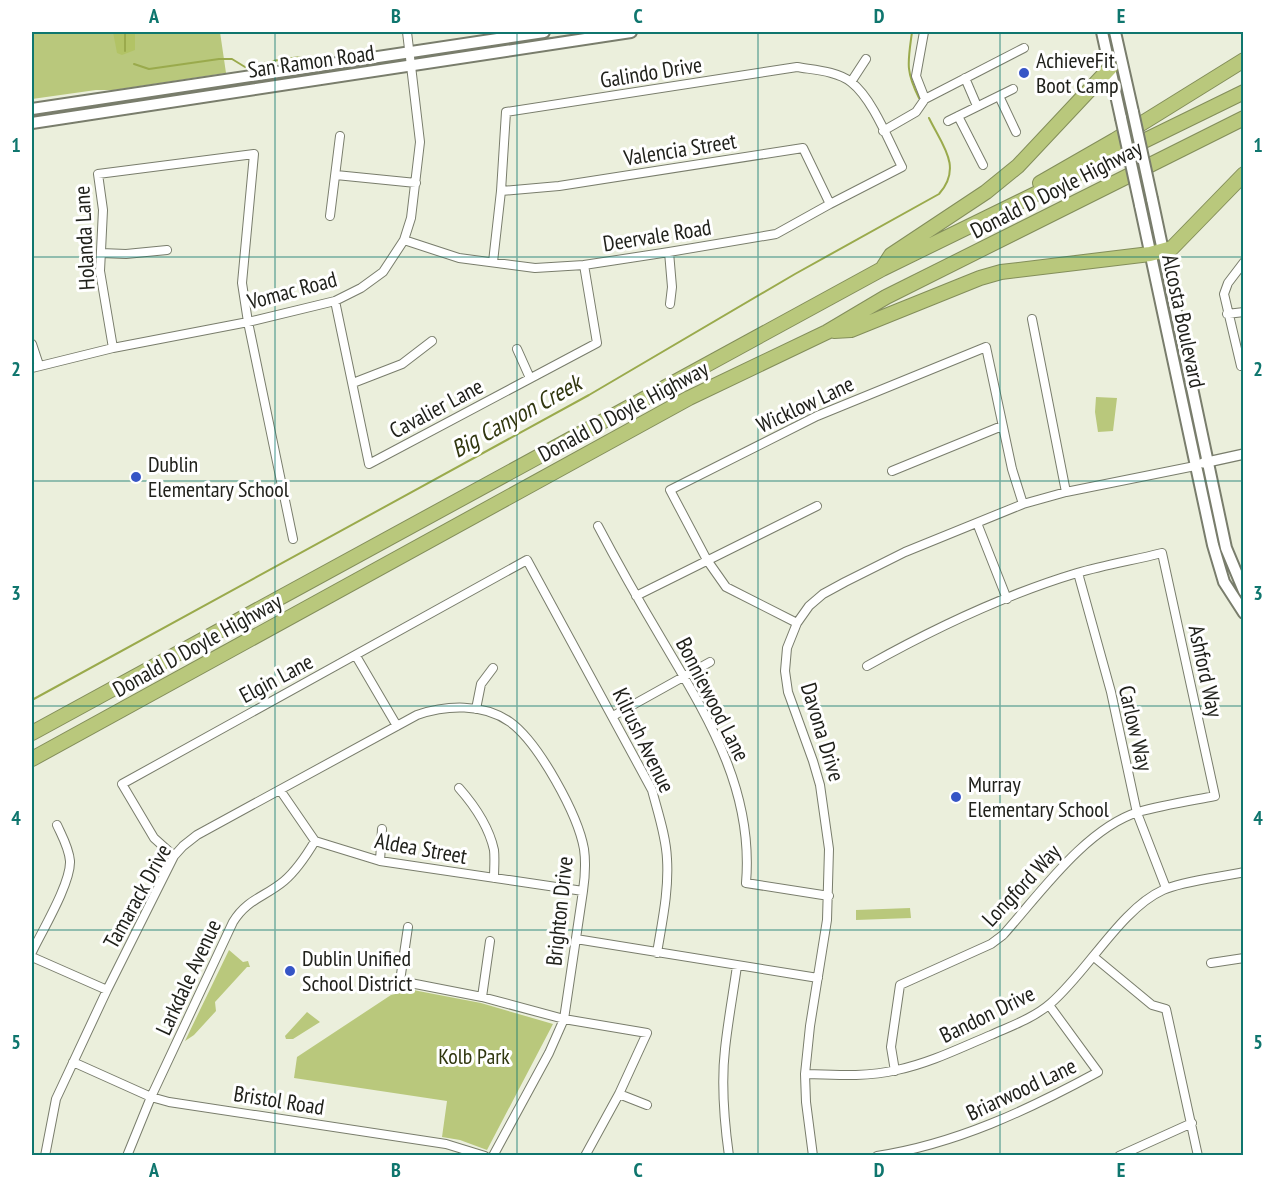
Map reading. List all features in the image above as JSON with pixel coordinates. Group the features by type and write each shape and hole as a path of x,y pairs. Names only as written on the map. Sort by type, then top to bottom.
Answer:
{"highway":[{"path":"952,237 974,219 1115,140 1244,60"},
{"path":"882,269 891,255 986,192 1018,166 1110,68"},
{"name":"Donald D Doyle Highway","path":"32,733 882,269 952,237 1244,92"},
{"name":"Donald D Doyle Highway","path":"32,759 668,409 827,332 886,297 1244,118"},
{"path":"827,332 851,330 980,278 1001,272 1157,252 1172,248 1244,174"}],"main road":[{"name":"San Ramon Road","path":"32,109 544,32"},
{"name":"San Ramon Road","path":"32,123 631,32"},
{"name":"Alcosta Boulevard","path":"1102,32 1140,205 1157,252 1209,462 1226,548 1244,591"},
{"name":"Alcosta Boulevard","path":"1116,32 1152,199 1157,252 1195,465 1224,582 1244,613"}],"street":[{"name":"Vomac Road","path":"35,367 113,348 248,322 335,300 361,288 383,272 404,240 411,218 416,183 420,142 407,32"},
{"path":"924,32 916,76 925,99"},
{"path":"866,59 851,82 869,103 883,131 916,112 925,99 1024,48"},
{"name":"Galindo Drive","path":"493,262 501,191 506,112 797,68 828,73 851,82"},
{"path":"964,78 977,106"},
{"path":"948,121 1013,88"},
{"path":"999,96 1016,132"},
{"path":"958,116 983,165"},
{"name":"Deervale Road","path":"404,240 459,258 536,268 584,265 776,234 902,167 883,131"},
{"path":"330,216 340,136"},
{"name":"Valencia Street","path":"501,191 559,186 802,148 830,204"},
{"name":"Holanda Lane","path":"113,348 100,271 103,210 98,174 254,154 242,283 248,322"},
{"path":"336,175 416,183"},
{"path":"101,253 126,254 167,250"},
{"path":"669,252 672,287 670,304"},
{"path":"1241,366 1224,294 1228,283 1244,262"},
{"name":"Cavalier Lane","path":"335,300 369,464 597,343 584,265"},
{"path":"1227,314 1244,312"},
{"path":"1032,319 1066,492"},
{"path":"248,322 293,538"},
{"path":"352,383 402,364 432,341"},
{"path":"32,344 35,367"},
{"name":"Wicklow Lane","path":"797,623 726,587 707,560 670,490 817,416 986,347 1012,469 1023,504"},
{"path":"517,348 530,378"},
{"path":"892,471 1002,426"},
{"name":"Davona Drive","path":"813,1155 805,1074 827,920 829,849 822,795 813,761 788,692 785,671 788,648 797,623 809,606 823,594 844,582 905,552 1023,504 1066,492 1244,454"},
{"path":"636,596 817,506"},
{"path":"977,523 1007,599"},
{"name":"Bonniewood Lane","path":"598,526 726,756 737,790 744,823 748,859 746,884 829,896"},
{"name":"Ashford Way","path":"1078,573 1162,553 1215,796"},
{"name":"Elgin Lane","path":"174,856 154,838 122,784 527,560"},
{"name":"Kilrush Avenue","path":"527,560 652,790 662,826 667,858 667,889 657,953"},
{"path":"867,666 916,638 1007,599 1078,573"},
{"name":"Carlow Way","path":"1078,573 1111,692 1137,813 1166,888"},
{"path":"356,656 397,726"},
{"path":"613,716 710,662"},
{"path":"476,709 481,684 493,668"},
{"name":"Brighton Drive","path":"397,726 434,709 457,707 494,714 510,722 526,736 556,782 578,829 584,849 583,891 564,1019 549,1053 493,1155"},
{"name":"Tamarack Drive","path":"45,1155 56,1099 106,990 174,856 197,835 397,726"},
{"path":"459,788 471,802 490,837 494,852 494,878"},
{"path":"280,790 315,841"},
{"name":"Longford Way","path":"895,1071 891,1047 900,985 991,944 1003,935 1085,843 1113,824 1137,813 1215,796"},
{"path":"32,952 68,876 70,860 66,844 57,825"},
{"path":"380,861 382,829"},
{"name":"Aldea Street","path":"315,841 380,861 583,891"},
{"name":"Larkdale Avenue","path":"127,1155 151,1097 233,922 242,908 282,883 297,869 315,841"},
{"name":"Bandon Drive","path":"805,1074 859,1075 895,1071 932,1060 1029,1018 1049,1005 1069,986 1133,910 1148,898 1166,888 1244,872"},
{"path":"408,927 400,981 482,997 564,1019 647,1033 619,1094 585,1155"},
{"path":"576,939 818,978"},
{"path":"482,997 490,941"},
{"path":"32,957 106,990"},
{"path":"1094,957 1152,1005 1166,1009 1198,1155"},
{"path":"1211,963 1244,958"},
{"path":"729,1155 723,1084 725,1050 737,966"},
{"name":"Briarwood Lane","path":"877,1155 895,1154 974,1131 1058,1095 1098,1072 1049,1005"},
{"name":"Bristol Road","path":"73,1062 151,1097 169,1102 446,1144 485,1155"},
{"path":"619,1094 647,1105"},
{"path":"1119,1155 1192,1123"}],"green space":[{"path":"32,32 220,32 226,73 114,90 96,90 32,99"},
{"path":"113,32 135,32 135,50 122,55 117,53"},
{"path":"1096,397 1117,398 1113,431 1098,432 1095,412"},
{"path":"910,908 911,918 856,920 856,910"},
{"path":"229,950 243,962 248,961 250,967 247,967 215,1002 216,1011 194,1035 185,1041"},
{"name":"Kolb Park","path":"413,990 481,1003 553,1024 487,1150 460,1140 442,1137 447,1101 294,1078 297,1057 391,995"},
{"path":"307,1012 320,1022 293,1039 286,1039 285,1036"}],"waterway":[{"path":"125,32 125,51"},
{"name":"Big Canyon Creek","path":"912,32 909,66 911,80 919,98"},
{"path":"134,64 149,69 232,59 245,67 302,57"},
{"name":"Big Canyon Creek","path":"32,700 589,395 795,274 939,194 946,184 950,165 944,147 929,118"}],"place":[{"name":"AchieveFit Boot Camp","path":"1024,73"},
{"name":"Dublin Elementary School","path":"136,477"},
{"name":"Murray Elementary School","path":"956,797"},
{"name":"Dublin Unified School District","path":"290,971"}]}
